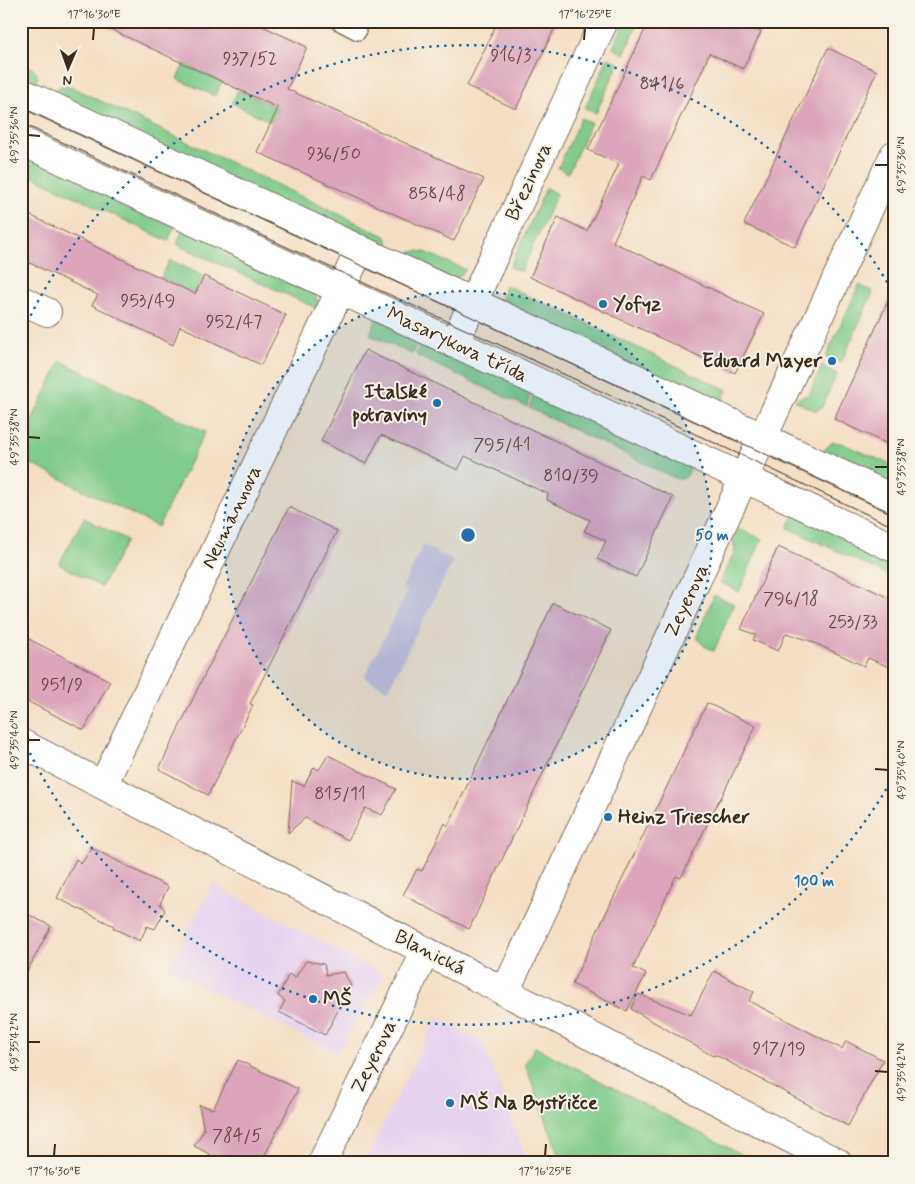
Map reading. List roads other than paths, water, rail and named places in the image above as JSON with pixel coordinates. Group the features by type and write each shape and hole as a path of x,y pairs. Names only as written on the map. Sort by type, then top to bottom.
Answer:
{"street":[{"name":"Březinova","path":"454,344 604,21"},
{"path":"21,92 360,249 479,290 763,438 894,499"},
{"name":"Masarykova třída","path":"21,141 894,548"},
{"name":"Zeyerova","path":"506,992 894,155"},
{"name":"Neumannova","path":"103,785 360,249"},
{"path":"21,300 47,312"},
{"name":"Blanická","path":"21,743 838,1163"},
{"name":"Zeyerova","path":"322,1163 426,951"}],"lane":[{"path":"337,21 358,32"}],"tram line":[{"path":"21,107 894,514"},
{"path":"21,123 894,527"}],"place":[{"name":"Yofyz","path":"603,304"},
{"name":"Eduard Mayer","path":"832,361"},
{"name":"Italské potraviny","path":"437,403"},
{"name":"Heinz Triescher","path":"608,817"},
{"name":"MŠ","path":"313,999"},
{"name":"MŠ Na Bystřičce","path":"450,1103"}]}
